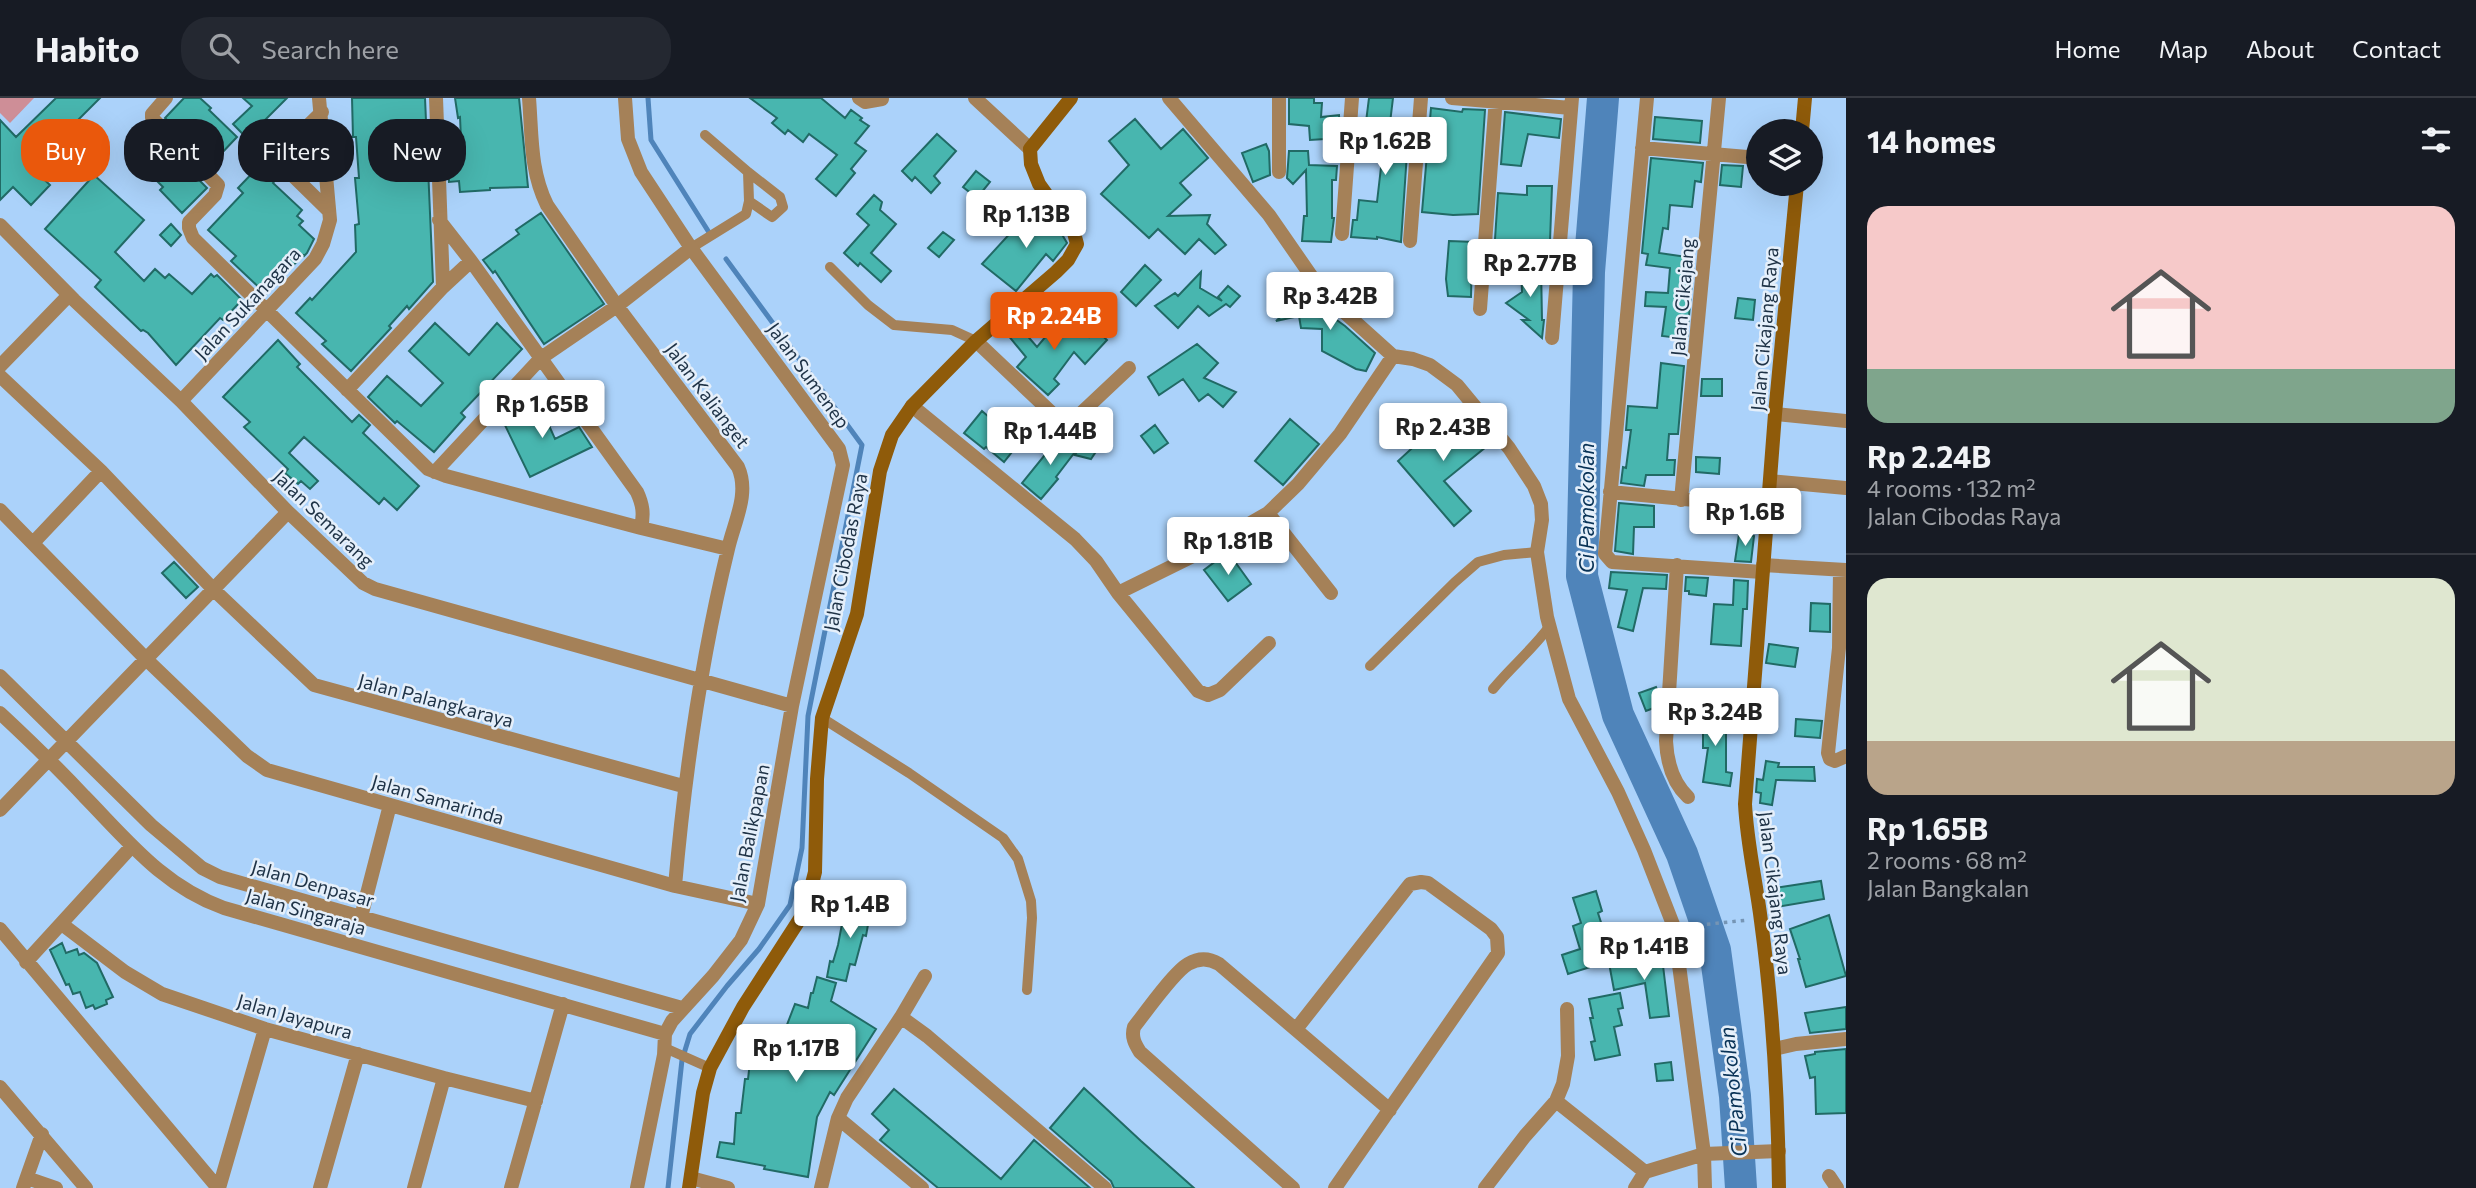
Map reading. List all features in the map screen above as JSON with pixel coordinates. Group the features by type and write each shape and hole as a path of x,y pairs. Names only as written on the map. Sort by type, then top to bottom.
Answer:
{"street":[{"path":"166,98 152,114 152,118 218,185 215,195 189,222 190,232 428,469 641,528 728,549"},
{"path":"436,98 443,287"},
{"name":"Jalan Kalianget","path":"529,98 533,161 538,187 547,205 617,306 738,467 743,479 744,491 728,549 700,680 683,786 675,886"},
{"name":"Jalan Sumenep","path":"625,98 628,139 641,172 691,248 839,449 841,456 842,473 792,706"},
{"path":"859,98 865,102 883,99"},
{"path":"975,98 1030,149 1071,98"},
{"path":"1169,98 1269,215 1323,293 1393,356 1413,359 1444,374 1457,385 1509,448 1534,486 1541,503 1542,520 1537,552 1549,626 1569,699 1623,804 1674,927 1704,1154 1705,1188"},
{"path":"1279,98 1279,172"},
{"path":"1342,234 1352,98"},
{"path":"1410,241 1421,98"},
{"path":"1452,98 1572,103 1552,338"},
{"path":"1647,98 1605,554 1612,562 1843,570 1843,648 1828,753 1830,759 1835,761 1846,756"},
{"name":"Jalan Cikajang","path":"1681,500 1719,98"},
{"path":"1803,119 1805,98"},
{"path":"1480,309 1496,100"},
{"path":"321,105 282,151 279,162 329,211"},
{"name":"Jalan Sukanagara","path":"181,401 315,259 327,232 329,211 321,105"},
{"path":"1642,148 1746,157"},
{"name":"Jalan Cibodas Raya","path":"690,1183 703,1093 710,1068 743,1007 806,911 815,872 817,779 822,718 857,614 880,471 891,435 912,406 976,341 1056,272 1068,260 1077,244 1074,233 1039,184 1031,164 1030,149"},
{"name":"Jalan Cikajang Raya","path":"1779,1188 1774,1151 1774,1049 1761,920 1746,834 1745,804 1775,414 1796,196"},
{"path":"439,220 637,492 642,503 641,528"},
{"name":"Jalan Semarang","path":"0,225 181,401 288,512 352,574 375,589 792,706"},
{"path":"435,472 541,358 617,306 691,248"},
{"path":"347,390 443,287 471,261"},
{"path":"0,366 69,295"},
{"path":"976,341 1055,416 1065,421 1077,416 1129,368"},
{"path":"1118,593 1197,554 1268,513 1340,434 1393,356"},
{"name":"Jalan Palangkaraya","path":"0,376 100,471 214,590 314,685 683,786"},
{"path":"912,406 1075,539 1096,561 1118,593 1198,691 1208,695 1220,690 1269,643"},
{"path":"1775,414 1846,421"},
{"path":"33,543 100,471"},
{"path":"1770,481 1846,488"},
{"path":"1610,492 1768,507"},
{"name":"Jalan Samarinda","path":"0,510 147,660 247,756 267,770 675,886 758,904"},
{"path":"0,810 288,512"},
{"path":"1268,513 1331,593"},
{"path":"1677,565 1666,741 1669,765 1688,797"},
{"name":"Jalan Denpasar","path":"0,676 151,825 202,868 220,877 682,1008"},
{"name":"Jalan Balikpapan","path":"637,1188 669,1045 682,1008 691,1003 741,940 758,904 792,706"},
{"name":"Jalan Singaraja","path":"0,713 51,758 158,871 179,887 212,904 563,1004 669,1045"},
{"path":"361,917 390,805"},
{"path":"26,962 63,925 132,846"},
{"path":"1297,1028 1410,884 1421,881 1428,883 1491,929 1497,937 1498,953 1335,1188"},
{"name":"Jalan Jayapura","path":"63,925 125,972 162,994 265,1029 444,1079 536,1101"},
{"path":"0,929 219,1188"},
{"path":"1293,1188 1140,1052 1132,1033 1134,1027 1184,966 1202,959 1213,960 1219,964 1390,1110"},
{"path":"821,1188 838,1118 847,1098 925,976"},
{"path":"511,1188 563,1004"},
{"path":"1485,1188 1556,1101 1563,1084 1568,1056 1567,1009"},
{"path":"901,1017 927,1036 1105,1188"},
{"path":"219,1188 265,1029"},
{"path":"1774,1049 1846,1039"},
{"path":"320,1188 358,1054"},
{"path":"414,1188 444,1079"},
{"path":"0,1087 86,1188"},
{"path":"1556,1101 1645,1172"},
{"path":"838,1118 921,1188"},
{"path":"42,1134 25,1183 56,1188"},
{"path":"1635,1188 1645,1172 1704,1154 1774,1151"},
{"path":"690,1183 728,1188"}],"lane":[{"path":"705,135 780,197 783,207 772,217 749,201"},
{"path":"691,248 746,214 749,201 748,172"},
{"path":"830,267 868,305 894,326 952,330 976,341"},
{"path":"1370,666 1478,562 1504,555 1537,552"},
{"path":"1493,689 1511,667 1531,651 1549,626"},
{"path":"822,718 909,772 1003,838 1018,859 1031,901 1027,990"},
{"path":"669,1045 689,1060 710,1068"}],"path":[{"path":"1692,926 1748,920"}],"shaded area":[{"path":"0,98 34,98 10,123 0,113"}],"building":[{"path":"56,98 100,98 79,119 34,119"},
{"path":"184,98 200,98 218,119 166,119"},
{"path":"243,98 287,98 266,119 238,119 252,106"},
{"path":"352,98 425,98 426,119 368,119 368,182 429,182 433,282 409,309 407,306 389,326 391,328 351,371 322,344 326,341 296,313 310,298 312,300 356,252 355,225 359,224 355,178 359,178"},
{"path":"455,98 519,98 528,187 460,192 459,182 466,182 466,119 458,118"},
{"path":"750,98 821,98 845,118 851,110 862,118 860,120 869,126 855,143 866,151 851,169 855,173 836,196 816,179 837,155 809,134 803,142 788,130 785,134 772,123 777,118"},
{"path":"1289,98 1314,98 1314,103 1322,103 1321,117 1339,115 1340,129 1327,130 1325,139 1310,140 1309,126 1289,124"},
{"path":"1369,98 1393,98 1390,123 1409,123 1401,242 1377,237 1351,237 1353,220 1357,220 1359,200 1377,202 1383,150 1379,149 1381,132 1365,130"},
{"path":"1431,108 1462,112 1463,109 1485,110 1478,214 1422,212"},
{"path":"1505,112 1561,119 1559,138 1528,134 1521,166 1501,164"},
{"path":"1655,117 1702,121 1700,143 1653,139"},
{"path":"1135,119 1161,149 1183,129 1208,158 1180,183 1191,195 1168,216 1210,215 1207,224 1226,245 1215,254 1199,239 1185,254 1158,229 1149,238 1101,194 1129,165 1109,141"},
{"path":"0,120 16,137 21,132 21,182 47,182 50,185 31,205 13,187 0,200"},
{"path":"224,124 237,137 224,151"},
{"path":"937,134 956,151 934,176 940,183 931,193 915,177 912,181 902,171"},
{"path":"1266,144 1270,175 1253,182 1242,153"},
{"path":"1289,151 1308,151 1309,165 1337,166 1336,180 1332,180 1334,218 1331,242 1302,241 1304,216 1307,216 1306,170 1293,184 1287,178"},
{"path":"1651,158 1703,163 1701,182 1695,181 1692,207 1670,205 1668,229 1663,228 1659,253 1694,258 1687,339 1662,336 1666,307 1645,306 1646,292 1668,293 1670,268 1646,265 1648,254 1642,253"},
{"path":"1722,165 1743,166 1741,187 1720,185"},
{"path":"976,171 990,182 977,198 963,187"},
{"path":"88,182 102,182 144,220 115,252 144,281 155,269 165,278 169,274 192,294 211,274 214,277 217,275 242,300 223,320 220,318 176,365 148,333 141,331 95,287 101,280 45,229"},
{"path":"158,182 201,182 207,188 182,213 160,190 163,187"},
{"path":"244,182 274,182 302,210 297,216 303,221 299,225 314,239 307,253 266,294 231,261 236,256 208,230 243,193 238,188"},
{"path":"1527,186 1552,186 1550,241 1522,240 1520,268 1505,267 1506,256 1494,255 1498,193 1527,195"},
{"path":"874,195 882,202 880,210 896,224 871,253 891,271 881,282 844,253 869,225 857,214"},
{"path":"984,200 995,210 981,226 971,217"},
{"path":"1037,208 1057,226 1067,243 1053,261 1046,254 1016,291 982,264"},
{"path":"541,213 604,304 544,344 495,271 493,273 483,260 519,234 516,230"},
{"path":"171,224 181,235 171,246 160,235"},
{"path":"943,232 954,240 939,257 928,248"},
{"path":"1449,241 1475,242 1471,297 1448,296 1446,279"},
{"path":"1145,265 1161,280 1136,306 1121,292"},
{"path":"1521,266 1541,266 1544,320 1542,338 1522,320 1529,320 1506,303 1522,292"},
{"path":"1201,272 1200,288 1222,301 1218,297 1228,286 1240,296 1230,307 1226,304 1209,316 1198,306 1178,328 1155,306 1175,293 1178,296"},
{"path":"1300,283 1320,308 1375,353 1366,371 1356,369 1322,351 1322,329 1301,328 1299,316 1276,321 1298,302 1290,293"},
{"path":"1738,298 1755,300 1753,320 1735,318"},
{"path":"1063,316 1089,337 1095,329 1107,340 1085,364 1074,352 1054,379 1059,384 1048,395 1017,367 1026,357 1007,334 1018,325 1037,347"},
{"path":"435,323 469,355 497,323 522,349 461,413 465,417 434,452 397,421 395,423 368,397 387,376 421,406 443,383 409,351"},
{"path":"278,340 300,364 297,367 352,422 359,415 370,425 363,433 419,486 397,510 384,498 379,504 304,437 289,453 318,481 310,489 301,481 298,484 285,473 288,469 244,427 250,422 223,397"},
{"path":"1197,344 1218,363 1204,378 1236,392 1223,407 1208,394 1199,401 1183,379 1159,395 1148,377"},
{"path":"1661,363 1684,366 1678,434 1669,434 1667,460 1675,460 1674,475 1646,475 1644,486 1621,483 1623,467 1626,468 1631,430 1626,430 1628,406 1657,408"},
{"path":"1702,379 1722,379 1722,396 1701,396"},
{"path":"539,403 555,439 579,427 592,447 530,477 502,419"},
{"path":"982,411 1019,443 1004,462 964,433"},
{"path":"1446,412 1467,438 1480,428 1492,442 1444,481 1471,511 1454,526 1398,461 1422,439 1418,435"},
{"path":"1290,419 1319,444 1283,485 1255,461"},
{"path":"1155,425 1168,443 1154,453 1141,436"},
{"path":"1061,435 1078,448 1041,499 1022,483"},
{"path":"1085,439 1099,447 1091,459 1075,455"},
{"path":"1696,457 1720,458 1719,474 1696,472"},
{"path":"1619,503 1654,506 1654,527 1634,527 1633,554 1615,551"},
{"path":"1739,534 1754,536 1751,562 1735,561"},
{"path":"1228,552 1251,584 1228,601 1204,570"},
{"path":"174,562 198,587 186,598 162,573"},
{"path":"1611,572 1667,575 1666,589 1643,588 1633,631 1618,627 1627,590 1609,588"},
{"path":"1686,577 1708,578 1706,596 1685,591"},
{"path":"1734,580 1748,581 1741,646 1711,644 1714,604 1733,605"},
{"path":"1811,603 1830,604 1830,632 1810,631"},
{"path":"1769,644 1798,648 1795,667 1766,663"},
{"path":"1656,687 1659,706 1646,711 1639,693"},
{"path":"1703,708 1725,710 1723,731 1726,731 1726,772 1732,773 1730,786 1703,782 1708,748 1703,748"},
{"path":"1796,719 1822,721 1820,738 1795,736"},
{"path":"1766,761 1779,763 1778,767 1814,767 1815,781 1776,780 1772,805 1760,803 1761,793 1756,792 1757,779 1763,780"},
{"path":"1821,881 1824,899 1777,907 1774,888"},
{"path":"1596,891 1602,911 1598,913 1607,941 1613,939 1619,958 1568,974 1562,955 1580,949 1573,926 1581,923 1573,898"},
{"path":"846,903 871,908 866,936 863,935 855,965 850,964 846,981 827,977 830,961 833,962 838,945"},
{"path":"1829,915 1846,976 1806,987 1790,929"},
{"path":"62,943 66,953 77,949 79,955 84,953 97,963 113,997 106,1000 107,1004 95,1009 93,1005 86,1008 80,992 73,994 69,984 66,985 50,950"},
{"path":"1662,957 1669,1016 1650,1018 1645,983 1614,990 1609,963"},
{"path":"817,977 836,983 831,1001 876,1029 834,1095 830,1092 817,1117 808,1177 717,1157 720,1142 734,1144 736,1113 741,1113 750,1062 762,1064 773,1032 783,1035 795,1004 808,1008"},
{"path":"1620,993 1623,1008 1618,1009 1622,1025 1614,1027 1620,1055 1595,1060 1591,1042 1595,1041 1589,999"},
{"path":"1846,1007 1846,1029 1810,1033 1805,1013"},
{"path":"1846,1049 1846,1113 1816,1114 1815,1077 1810,1078 1805,1056 1815,1052"},
{"path":"1671,1062 1673,1080 1657,1081 1655,1064"},
{"path":"1084,1088 1194,1188 1114,1188 1111,1181 1050,1128"},
{"path":"894,1089 1001,1179 1034,1140 1090,1188 938,1188 880,1140 889,1130 872,1114"}],"waterway":[{"path":"648,98 651,140 710,234"},
{"name":"Ci Pamokolan","path":"1603,98 1589,272 1582,576 1618,715 1682,854 1715,950 1735,1096 1741,1188"},
{"path":"668,1188 682,1060 690,1034 759,949 790,905 802,848 808,716 862,445 726,259"}]}
